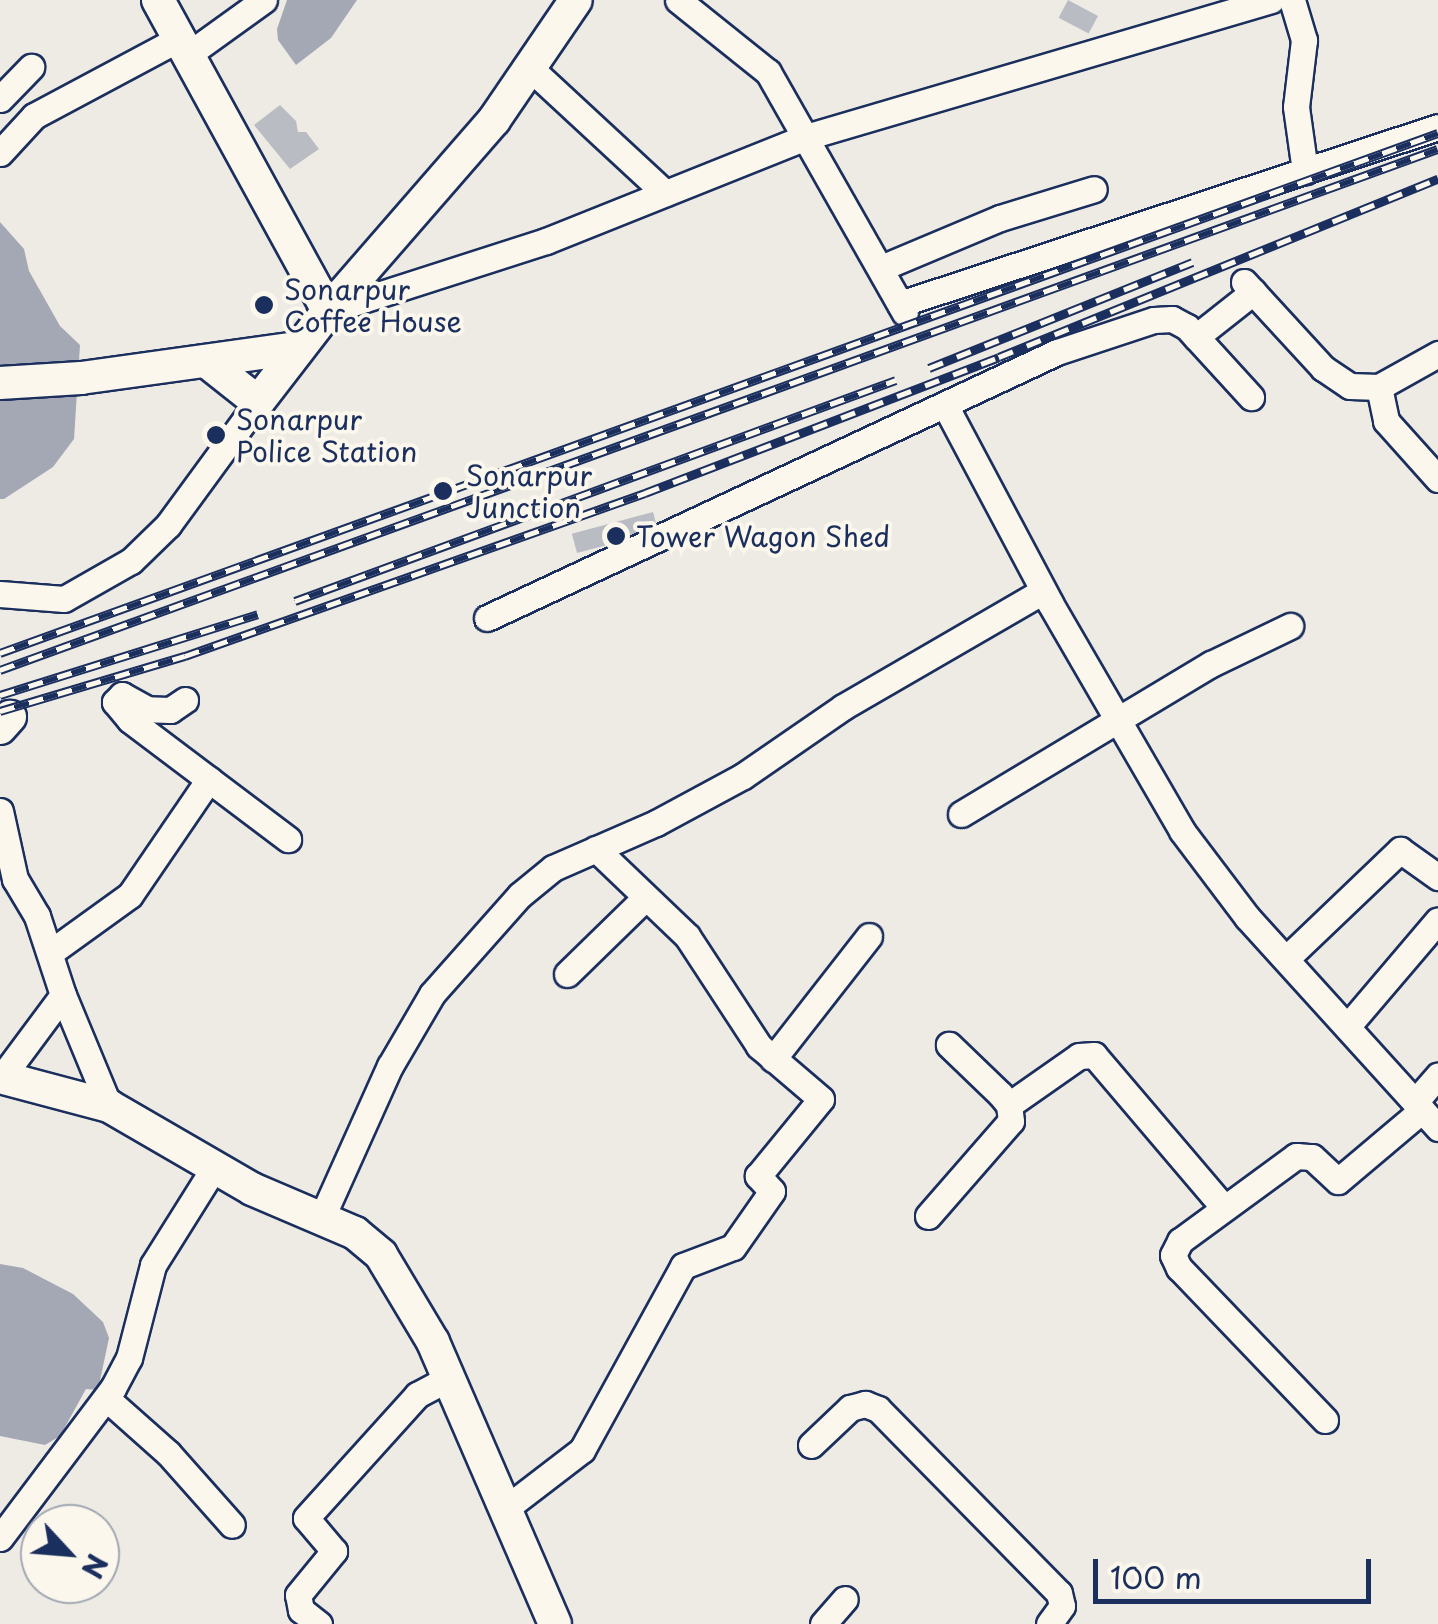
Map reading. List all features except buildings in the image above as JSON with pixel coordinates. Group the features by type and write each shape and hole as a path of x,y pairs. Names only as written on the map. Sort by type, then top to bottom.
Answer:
{"main road":[{"path":"158,0 328,310"},
{"path":"206,361 258,402 328,310 494,120 530,68 563,5"},
{"path":"0,383 82,378 298,348"},
{"path":"1,1077 109,1106 252,1189 355,1233 381,1256 433,1342 555,1624"}],"street":[{"path":"0,153 34,116 182,48 264,0"},
{"path":"678,0 768,72 903,308 1438,126"},
{"path":"328,310 546,241 806,137 1271,0"},
{"path":"1292,0 1304,40 1296,107 1305,171"},
{"path":"0,99 31,67"},
{"path":"530,68 665,194"},
{"path":"881,268 1000,218 1094,189"},
{"path":"1196,338 1249,287 1323,368 1350,386 1380,387 1436,359"},
{"path":"487,618 1057,352 1154,320 1172,320 1196,338 1252,397"},
{"path":"1380,387 1386,421 1438,480"},
{"path":"0,594 64,600 132,561 168,524 258,402"},
{"path":"946,407 1043,591 1182,831 1286,960 1425,1113"},
{"path":"322,1217 376,1096 432,994 520,894 552,868 743,776 843,707 1043,591"},
{"path":"961,814 1211,664 1290,626"},
{"path":"185,700 170,710 147,709 122,695 116,702 130,720 288,839"},
{"path":"51,952 130,895 209,779"},
{"path":"0,811 16,878 51,952 63,995 109,1106"},
{"path":"505,1509 582,1450 683,1266 733,1246 772,1191 758,1176 821,1100 742,1025 687,936 596,849"},
{"path":"1286,960 1400,850 1438,877"},
{"path":"567,974 646,898"},
{"path":"1347,1027 1438,920"},
{"path":"773,1058 869,936"},
{"path":"1,1077 63,995"},
{"path":"928,1216 1011,1121 1009,1105 949,1045"},
{"path":"1009,1105 1079,1056 1094,1055 1224,1208"},
{"path":"1325,1420 1179,1268 1173,1254 1180,1241 1296,1156 1312,1158 1331,1179 1345,1179 1425,1113 1438,1076"},
{"path":"0,1538 106,1398 129,1358 153,1265 215,1166"},
{"path":"319,1624 301,1610 298,1595 334,1551 306,1518 417,1395 449,1378"},
{"path":"106,1398 168,1452 232,1525"},
{"path":"810,1445 850,1408 866,1404 878,1408 1059,1593 1062,1606 1048,1624"},
{"path":"822,1624 846,1599"}],"shaded area":[{"path":"287,0 357,0 331,38 296,65 278,40 277,29"},
{"path":"0,222 24,249 29,271 60,326 80,345 74,439 53,467 4,499 0,499"},
{"path":"0,1264 23,1268 73,1294 103,1322 109,1338 98,1390 86,1389 60,1436 45,1445 0,1436"}],"railway":[{"path":"0,653 1438,133"},
{"path":"0,670 1438,149"},
{"path":"0,711 185,656 645,493 999,357 1438,179"},
{"path":"929,368 1193,262"},
{"path":"295,601 896,380"},
{"path":"0,695 258,614"}],"place":[{"name":"Sonarpur Coffee House","path":"264,305"},
{"name":"Sonarpur Police Station","path":"216,435"},
{"name":"Sonarpur Junction","path":"443,491"},
{"name":"Tower Wagon Shed","path":"616,536"}]}
